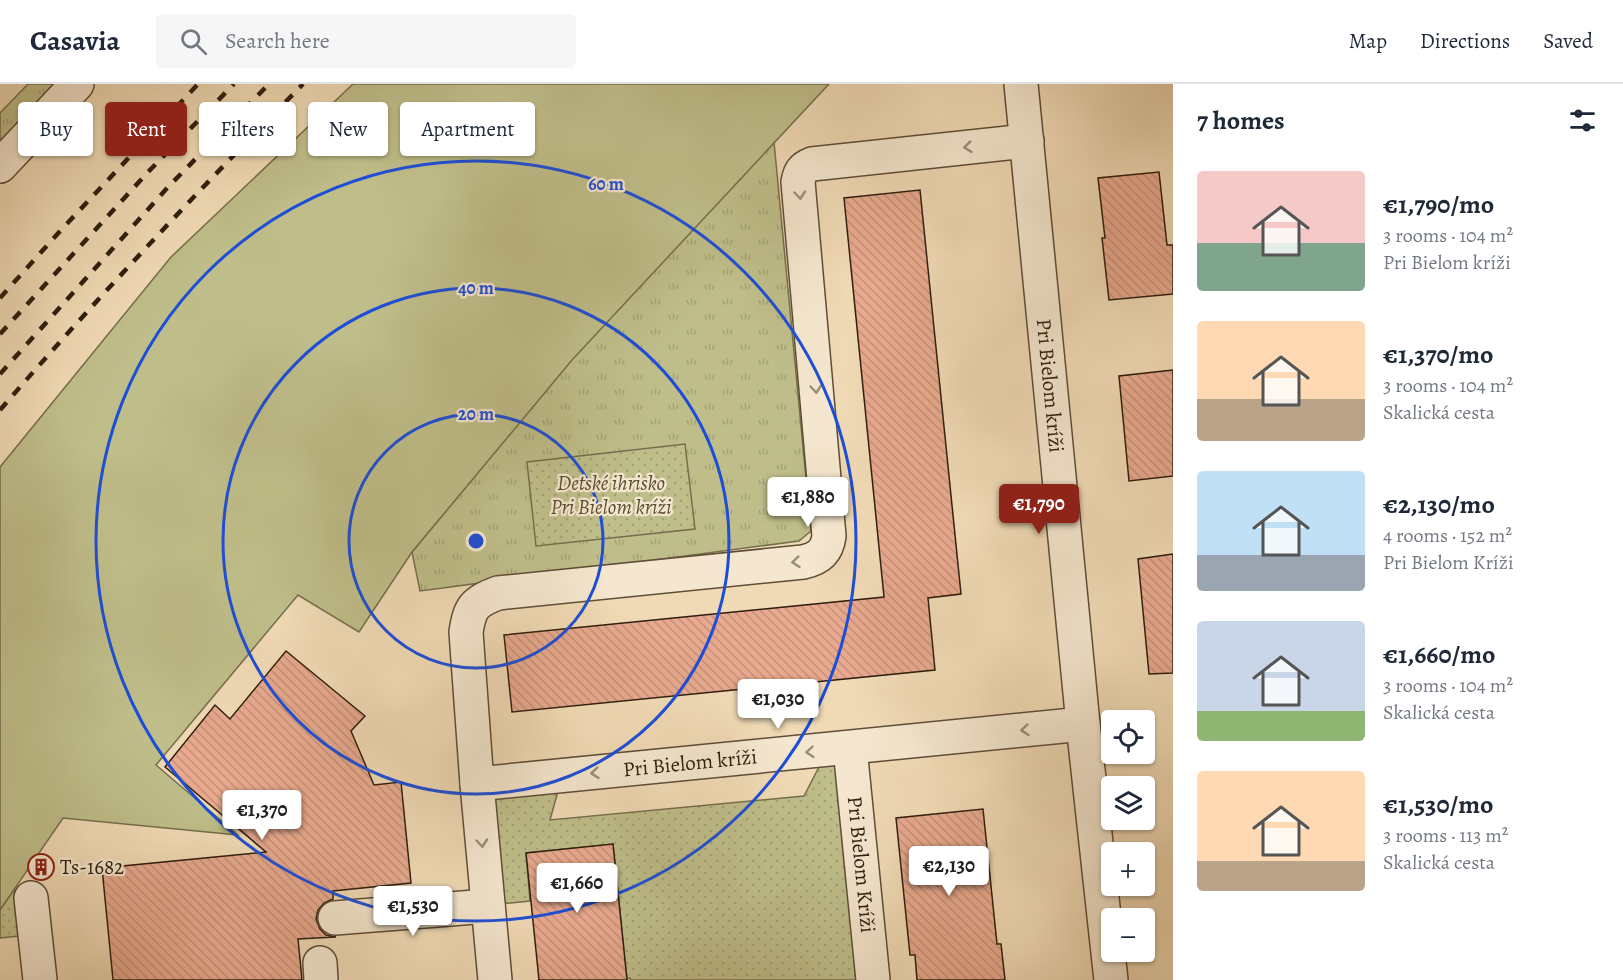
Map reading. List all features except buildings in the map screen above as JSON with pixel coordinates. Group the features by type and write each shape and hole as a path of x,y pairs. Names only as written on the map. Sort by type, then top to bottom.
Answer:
{"street":[{"path":"0,166 77,84"},
{"name":"Pri Bielom kríži","path":"1021,84 1083,724 1112,980"},
{"path":"495,980 466,632 468,617 473,606 481,599 498,593 803,562 820,556 826,549 829,536 798,182 800,172 805,166 812,164 1027,141"},
{"name":"Pri Bielom kríži","path":"477,784 1083,724"},
{"name":"Pri Bielom Kríži","path":"850,748 873,980"},
{"path":"31,898 40,980"},
{"path":"335,918 488,906"}],"green space":[{"path":"28,84 57,84 40,102 18,102 18,125 0,144 0,113"},
{"path":"353,84 829,84 572,360 412,552 359,632 298,595 156,765 238,835 63,818 0,910 0,467 171,257 277,156 296,156 296,138 308,127 308,156 388,156 388,102 334,102"},
{"path":"774,142 811,531 799,541 420,591 412,552 572,359"},
{"name":"Detské ihrisko Pri Bielom kríži","path":"685,444 695,529 536,546 527,462"},
{"path":"840,764 861,980 627,979 613,844 526,853 530,901 500,904 490,798 558,791 550,820 804,796 820,765"},
{"path":"14,889 19,936 0,938 0,910"}],"railway":[{"path":"0,298 198,84"},
{"path":"0,334 149,171 234,84"},
{"path":"0,374 169,186 269,84"},
{"path":"0,410 149,245 303,84"}],"place":[{"name":"Ts-1682","path":"41,867"}]}
